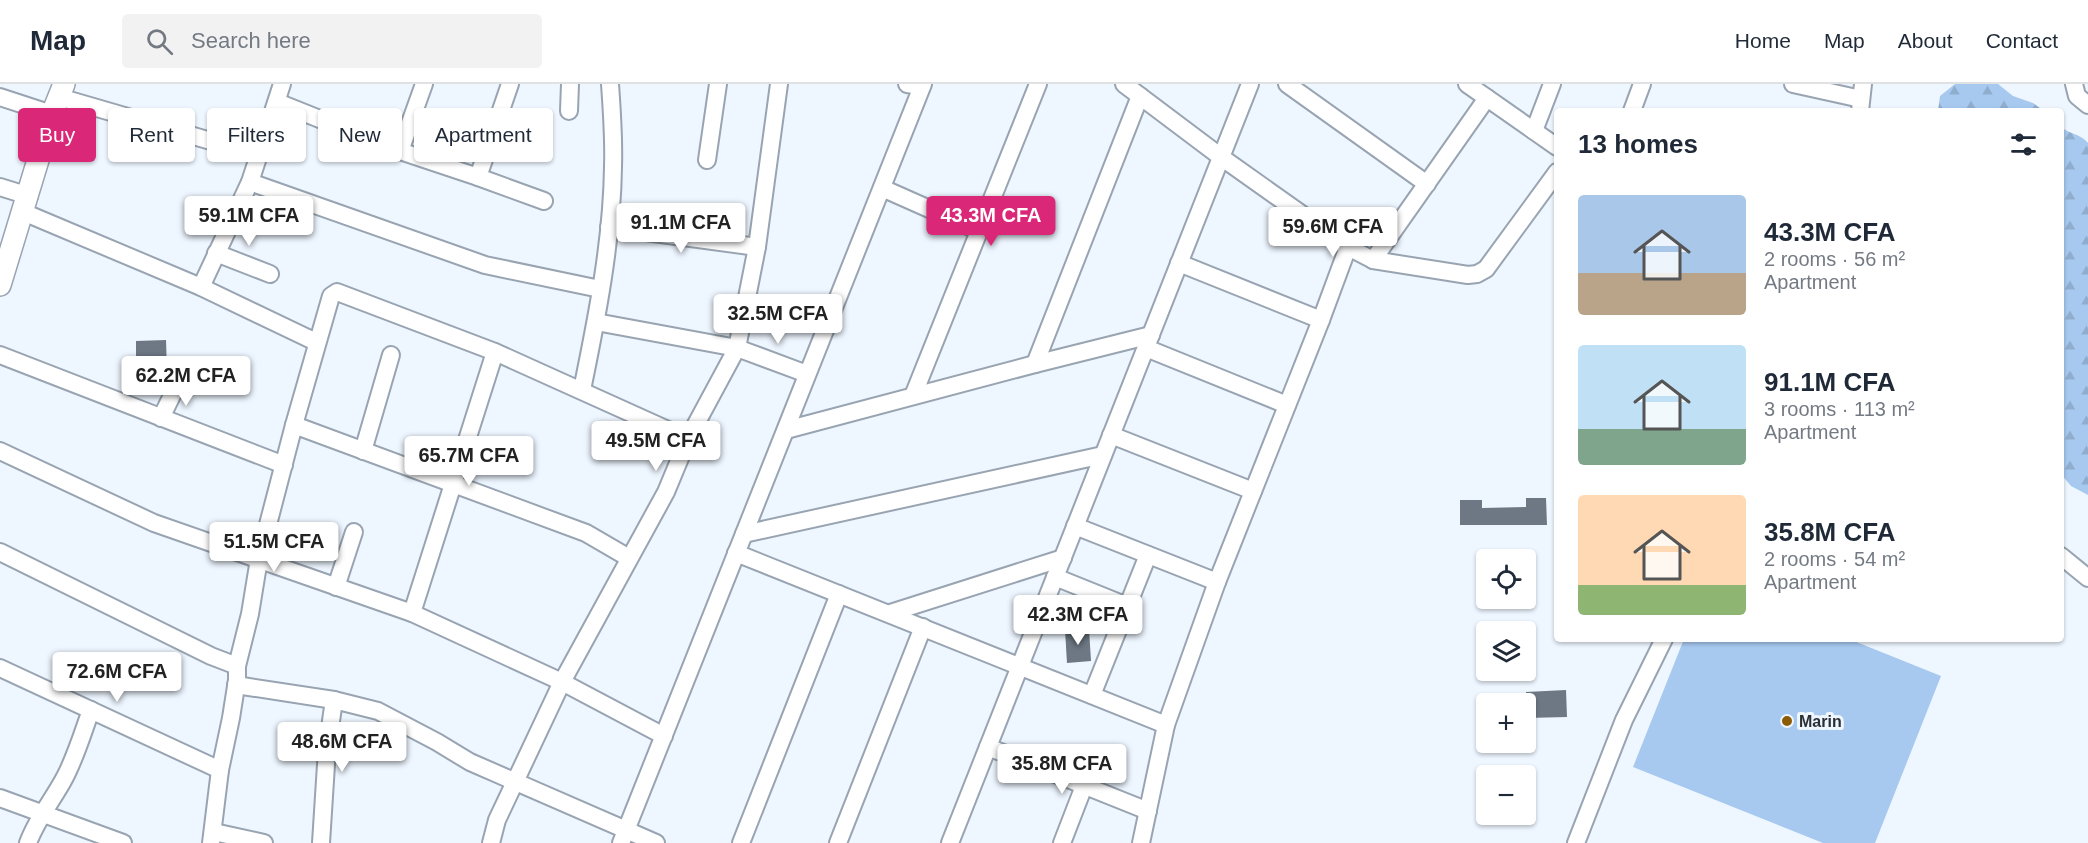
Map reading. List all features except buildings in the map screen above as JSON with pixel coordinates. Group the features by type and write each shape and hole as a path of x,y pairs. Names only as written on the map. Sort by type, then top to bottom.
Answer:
{"street":[{"path":"275,108 282,84"},
{"path":"402,145 424,84"},
{"path":"478,177 510,84"},
{"path":"569,111 570,84"},
{"path":"582,390 596,321 609,227 613,168 610,84"},
{"path":"707,160 718,84"},
{"path":"491,843 497,820 562,682 666,492 688,439 737,348 757,247 779,84"},
{"path":"913,396 1038,84"},
{"path":"1124,84 1221,157 1348,247 1373,260 1468,275 1477,274 1486,269 1554,176"},
{"path":"950,843 1250,84"},
{"path":"1287,84 1427,184"},
{"path":"1467,84 1554,145"},
{"path":"1534,131 1552,84"},
{"path":"1633,108 1642,84"},
{"path":"1793,84 1861,98"},
{"path":"2074,84 2077,96 2088,105"},
{"path":"624,837 882,188 917,85"},
{"path":"1035,364 1140,96"},
{"path":"0,97 58,98 207,140"},
{"path":"0,285 58,98"},
{"path":"1373,260 1487,98"},
{"path":"277,102 318,118"},
{"path":"402,152 544,201"},
{"path":"201,287 250,182 257,162"},
{"path":"250,182 486,265 600,289"},
{"path":"0,187 26,204 316,342"},
{"path":"882,188 979,231"},
{"path":"609,227 757,247"},
{"path":"1141,843 1166,725 1216,582 1348,247"},
{"path":"216,253 270,274"},
{"path":"1179,263 1321,320"},
{"path":"264,843 212,838 219,770 231,718 237,666 250,614 259,559 316,342 331,296 337,292 495,352 688,439"},
{"path":"596,321 737,348 807,374"},
{"path":"786,430 1035,364 1148,342 1287,405"},
{"path":"412,613 495,352"},
{"path":"0,355 284,465"},
{"path":"363,451 391,355"},
{"path":"161,418 179,381"},
{"path":"294,425 586,533 629,558"},
{"path":"1111,435 1253,491"},
{"path":"0,451 154,523 412,613 562,682 664,736"},
{"path":"744,534 1103,455"},
{"path":"1076,526 1216,582"},
{"path":"336,587 354,532"},
{"path":"0,552 211,656 237,666"},
{"path":"736,553 1166,725"},
{"path":"1092,695 1148,555"},
{"path":"890,613 1063,558"},
{"path":"2064,558 2087,577"},
{"path":"1055,578 1127,606"},
{"path":"741,843 839,594"},
{"path":"838,843 923,627"},
{"path":"1576,843 1624,720 1663,642"},
{"path":"0,668 219,770"},
{"path":"236,685 334,700 378,711 470,762 624,837 657,843"},
{"path":"321,843 327,749 334,700"},
{"path":"28,843 41,814 65,776 91,710"},
{"path":"988,747 1148,811"},
{"path":"1062,843 1084,786"},
{"path":"0,798 123,843"}],"green space":[{"path":"1955,84 1998,84 2013,96 2040,108 1938,108 1940,96"},
{"path":"2064,129 2088,143 2088,495 2071,486 2064,478"},
{"name":"Marin","path":"1683,642 1856,642 1941,676 1875,843 1823,843 1633,767"}],"place":[{"name":"Marin","path":"1787,721"}]}
